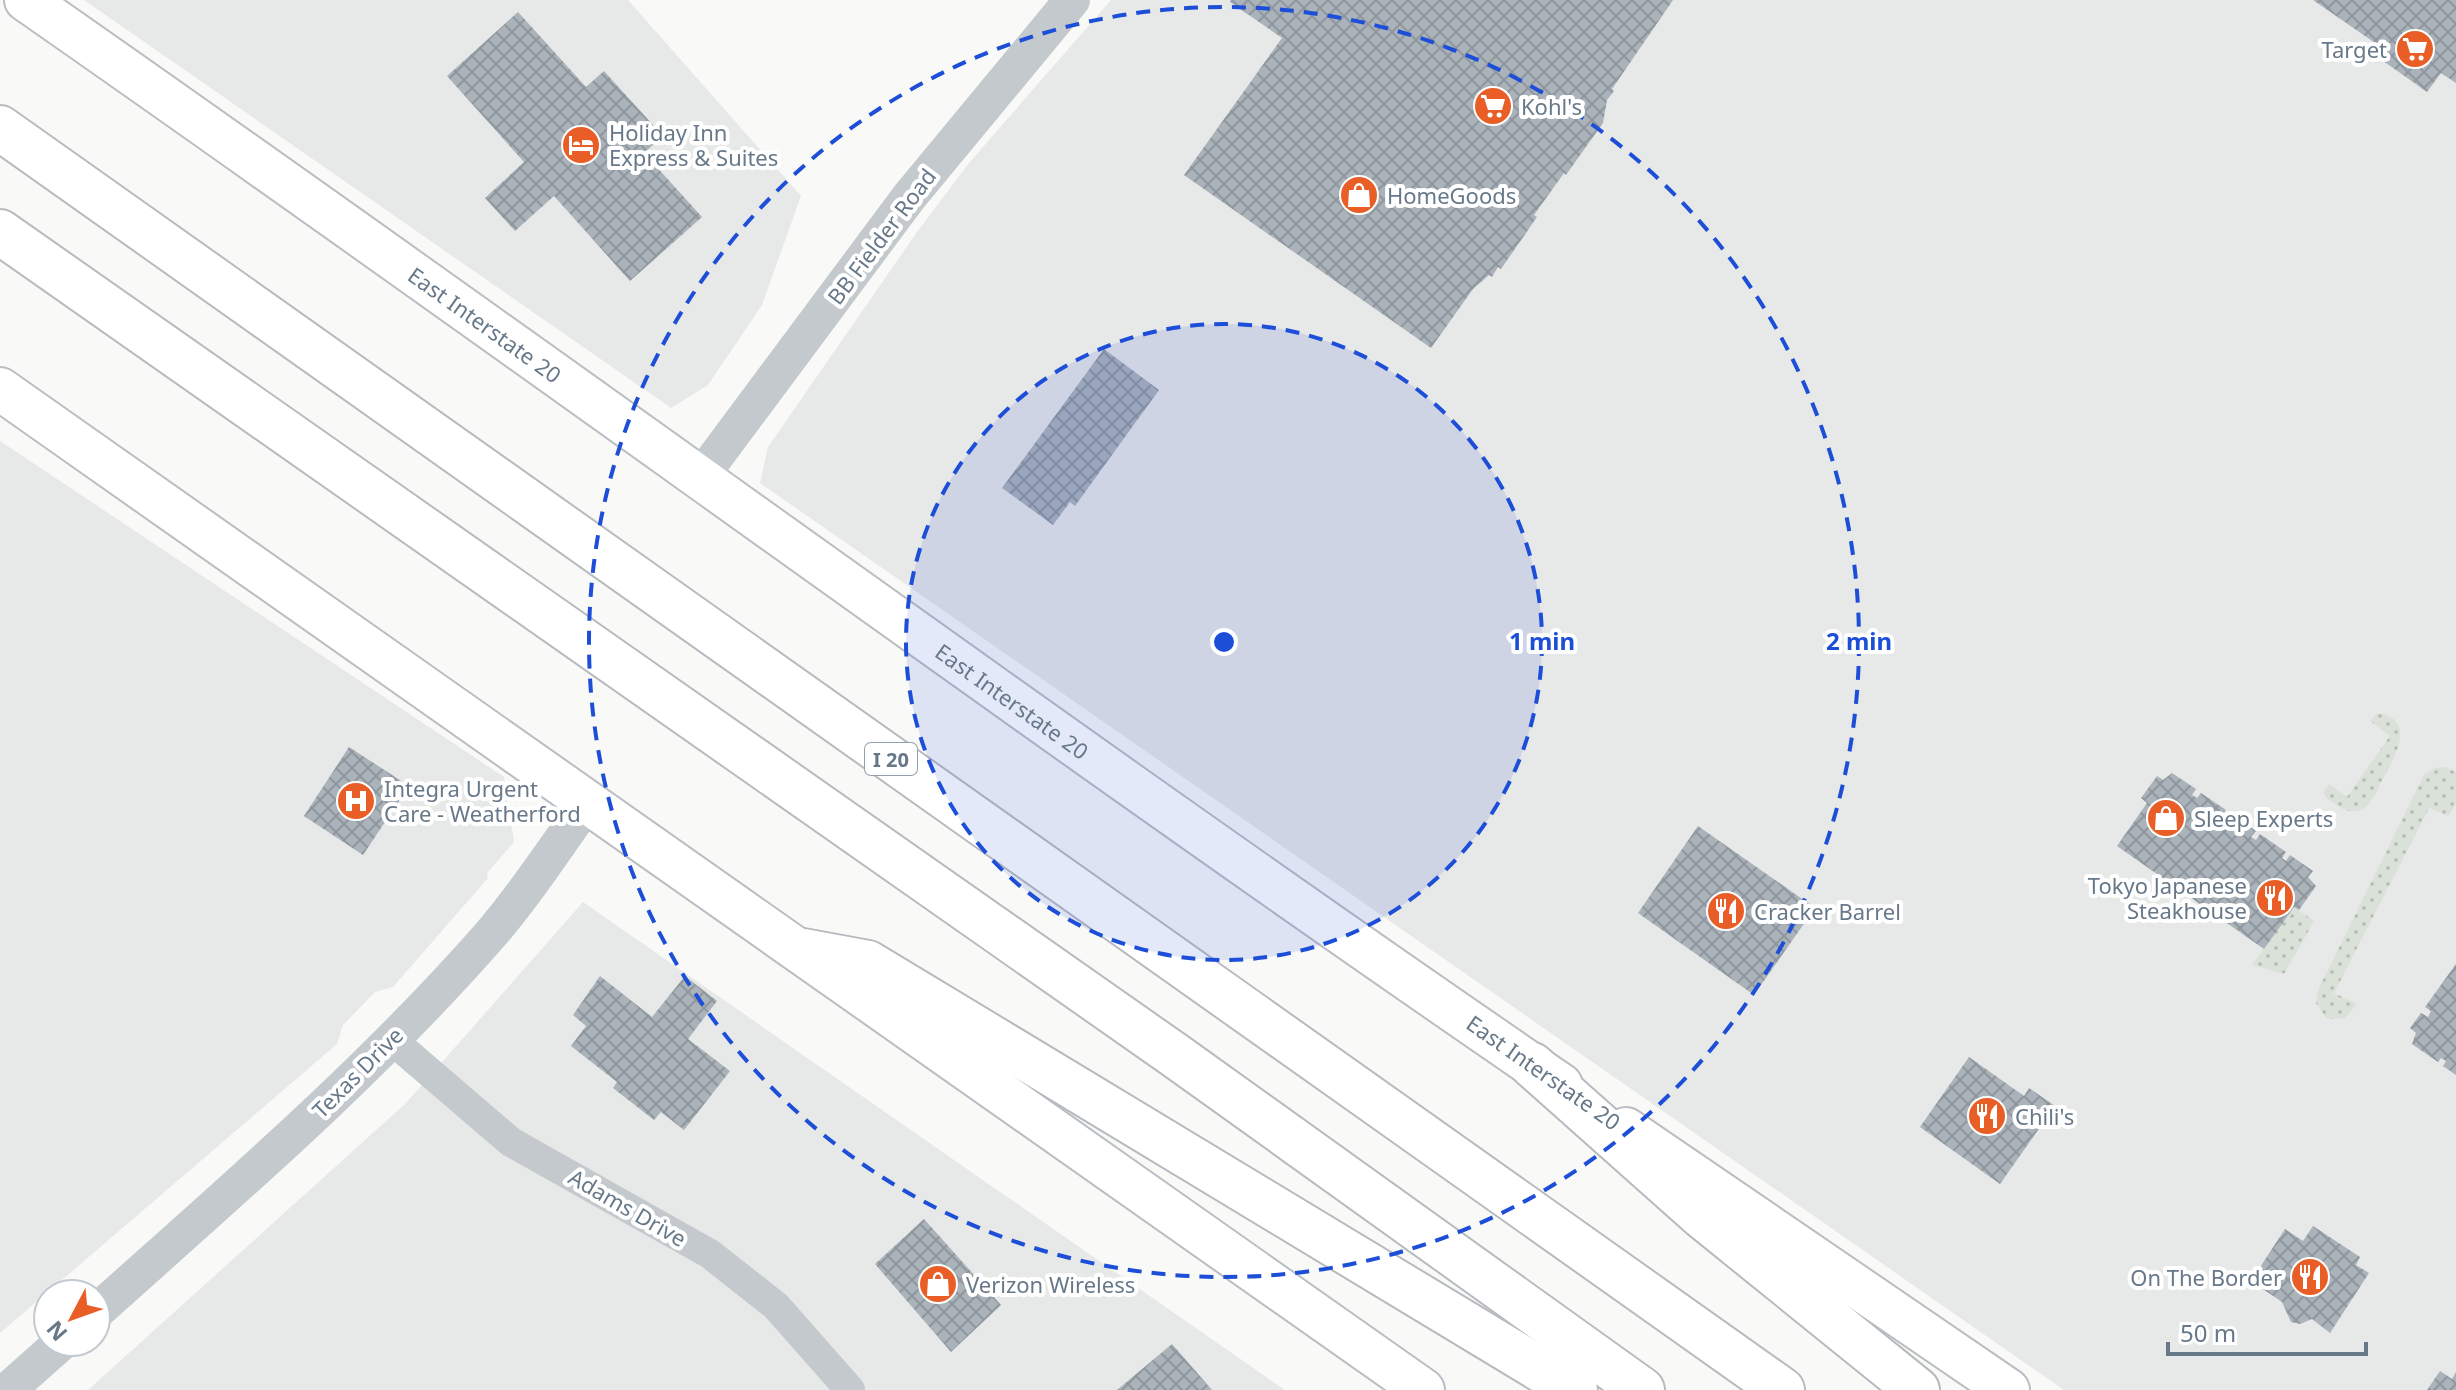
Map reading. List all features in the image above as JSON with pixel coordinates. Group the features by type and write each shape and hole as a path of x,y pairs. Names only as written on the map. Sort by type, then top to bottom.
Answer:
{"highway":[{"name":"I 20","path":"0,128 1782,1390"},
{"path":"0,232 1176,1056 1642,1390"},
{"path":"803,951 868,963 1575,1390"},
{"path":"1532,1065 1703,1217 1917,1390"}],"main road":[{"name":"East Interstate 20","path":"26,0 309,197 699,479 1532,1065 2008,1390"},
{"path":"0,389 1423,1390"}],"street":[{"name":"BB Fielder Road","path":"699,479 909,197 1072,0"},
{"name":"Texas Drive","path":"112,1298 339,1093 392,1040 490,934 587,804"},
{"name":"Adams Drive","path":"392,1040 511,1142 710,1254 776,1306 850,1390"},
{"path":"8,1390 44,1358"}],"shaded area":[{"path":"84,0 628,0 801,196 762,305 708,385 671,408"},
{"path":"1111,0 2456,0 2456,1390 2064,1390 760,483 768,447 917,232 969,163"},
{"path":"0,441 504,777 514,842 487,873 488,878 393,987 375,992 343,1025 337,1044 64,1278 32,1278 32,1306 0,1333"},
{"path":"2378,713 2397,723 2400,739 2397,749 2370,802 2360,810 2345,810 2329,800 2324,792 2329,784 2347,797 2390,736 2370,721"},
{"path":"2445,767 2456,772 2456,804 2448,816 2429,808 2334,993 2357,1004 2345,1018 2327,1019 2316,1003 2318,990 2424,775 2435,768"},
{"path":"583,902 1285,1390 88,1390 406,1103"},
{"path":"2294,907 2314,921 2284,974 2252,965"}],"building":[{"path":"1231,0 1673,0 1612,89 1614,91 1607,100 1603,123 1534,215 1537,217 1501,269 1498,267 1492,277 1489,275 1473,289 1431,348 1184,175 1282,38"},
{"name":"Target","path":"2313,0 2456,0 2456,83 2441,73 2427,92 2372,53 2378,45"},
{"name":"Holiday Inn Express & Suites","path":"518,12 586,87 604,71 663,136 644,153 702,217 630,281 554,196 515,231 485,198 524,162 447,76"},
{"path":"1104,349 1159,390 1075,506 1070,502 1053,525 1002,488"},
{"name":"Integra Urgent Care - Weatherford","path":"349,747 409,786 363,855 304,816"},
{"path":"2172,773 2196,789 2192,795 2197,798 2201,793 2226,810 2222,816 2226,819 2230,813 2256,831 2251,837 2256,840 2260,834 2286,852 2282,858 2286,861 2290,855 2313,871 2308,877 2316,886 2299,910 2294,907 2264,949 2117,846 2147,803 2141,798 2157,776 2163,780"},
{"name":"Cracker Barrel","path":"1698,826 1815,908 1754,995 1638,913"},
{"path":"2456,964 2456,1075 2443,1066 2446,1061 2441,1058 2438,1062 2412,1044 2416,1033 2410,1028 2421,1013 2428,1017 2431,1011 2425,1007"},
{"path":"600,976 652,1017 685,976 717,1001 688,1039 730,1071 684,1130 661,1112 654,1120 613,1088 617,1082 571,1046 586,1026 573,1015"},
{"name":"Chili's","path":"1969,1057 2024,1096 2029,1088 2055,1106 2000,1184 1920,1127"},
{"name":"Verizon Wireless","path":"924,1219 1001,1305 951,1352 875,1264"},
{"name":"On The Border","path":"2313,1226 2360,1257 2356,1265 2369,1273 2330,1333 2312,1319 2300,1324 2291,1322 2282,1302 2251,1281 2285,1229 2303,1241"},
{"path":"1172,1344 1212,1390 1117,1390"},
{"path":"2440,1371 2452,1379 2456,1372 2456,1390 2427,1390"}],"place":[{"name":"Target","path":"2415,49"},
{"name":"Kohl's","path":"1493,106"},
{"name":"Holiday Inn Express & Suites","path":"581,145"},
{"name":"HomeGoods","path":"1359,195"},
{"name":"Integra Urgent Care - Weatherford","path":"356,801"},
{"name":"Sleep Experts","path":"2166,818"},
{"name":"Tokyo Japanese Steakhouse","path":"2275,898"},
{"name":"Cracker Barrel","path":"1726,911"},
{"name":"Chili's","path":"1987,1116"},
{"name":"On The Border","path":"2310,1277"},
{"name":"Verizon Wireless","path":"938,1284"}]}
